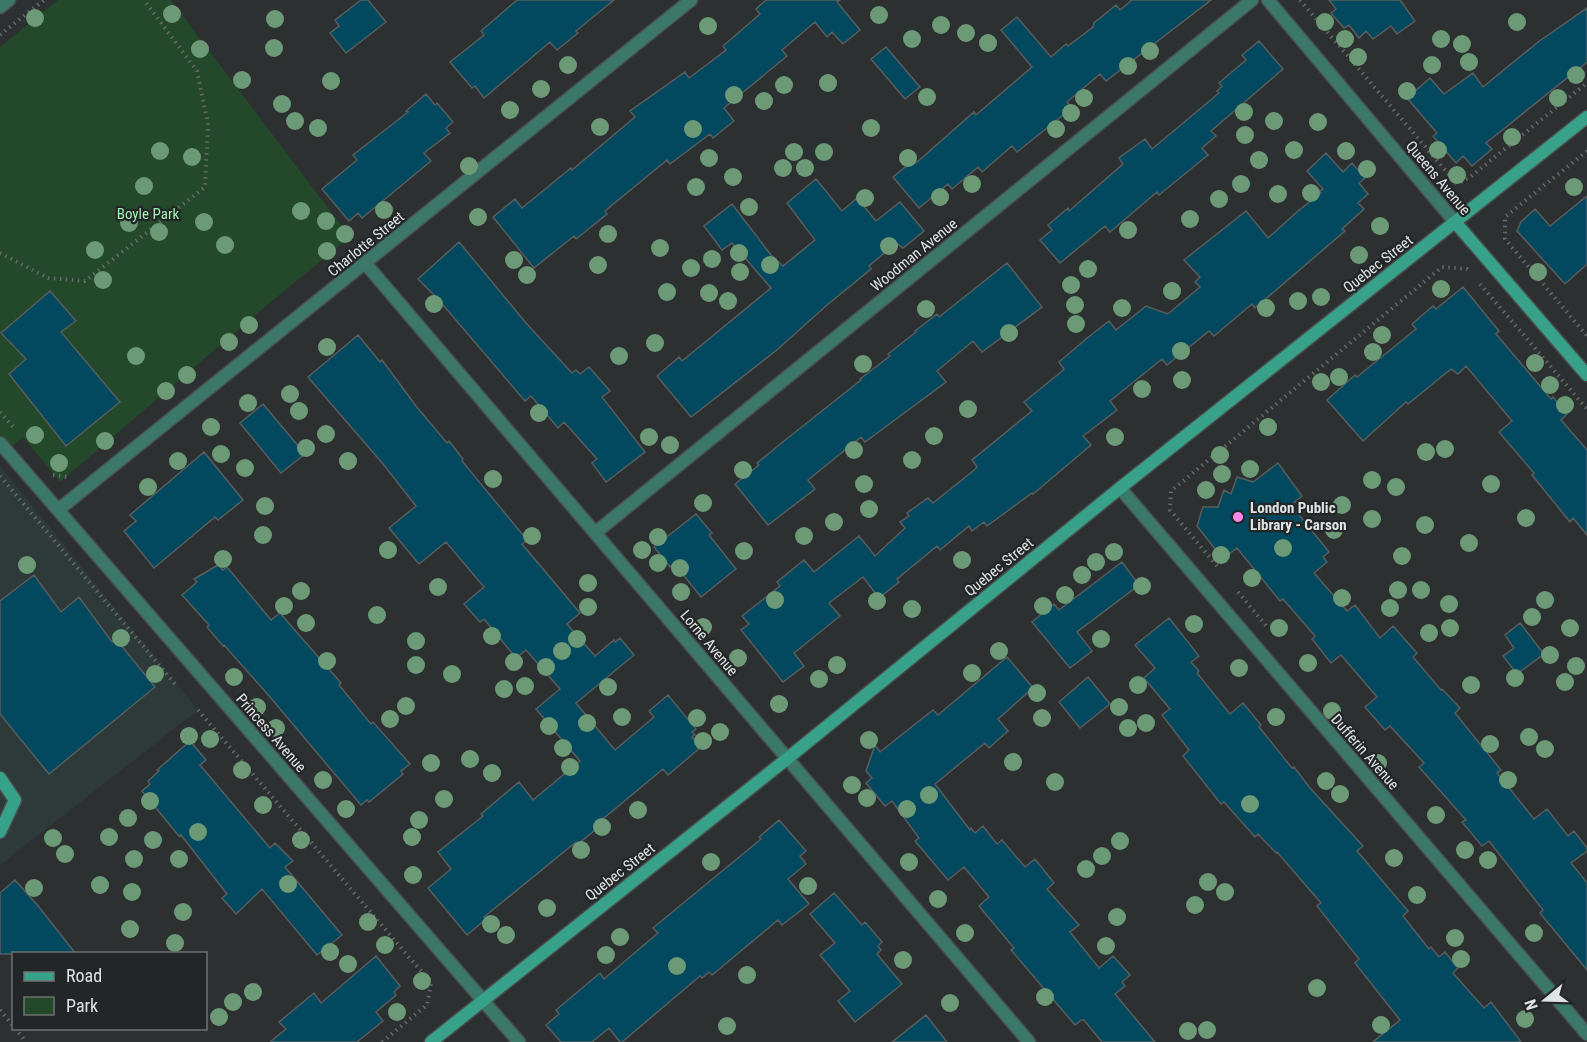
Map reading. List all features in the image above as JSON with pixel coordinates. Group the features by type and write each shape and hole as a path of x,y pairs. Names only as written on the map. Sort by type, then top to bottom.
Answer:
{"street":[{"path":"0,7 9,0"},
{"name":"Charlotte Street","path":"58,510 691,0"},
{"name":"Woodman Avenue","path":"595,532 1252,0"},
{"name":"Queens Avenue","path":"1268,0 1587,375"},
{"name":"Quebec Street","path":"431,1042 788,758 1120,488 1587,117"},
{"name":"Lorne Avenue","path":"365,263 1029,1042"},
{"name":"Princess Avenue","path":"0,443 519,1042"},
{"name":"Dufferin Avenue","path":"1120,488 1587,1034"},
{"path":"0,778 15,800 0,832"}],"path":[{"path":"0,35 44,0"},
{"path":"0,253 48,278 85,281 205,187 208,124 197,71 144,0"},
{"path":"1300,0 1457,184 1470,177 1587,83"},
{"path":"1587,151 1504,217 1505,239 1587,336"},
{"path":"1217,566 1170,510 1171,491 1442,267 1467,269 1587,408"},
{"path":"0,476 175,684"},
{"path":"198,710 431,983 427,1005 382,1042"},
{"path":"0,1010 12,1025"},
{"path":"16,1030 26,1042"}],"shaded area":[{"path":"0,466 198,710 0,865"}],"green space":[{"name":"Boyle Park","path":"58,0 171,0 350,237 60,482 23,437 0,456 0,47"}],"building":[{"path":"361,0 368,0 386,22 346,53 330,33 339,26 335,20"},
{"path":"517,0 614,0 557,50 550,42 484,98 475,86 472,88 450,62 484,35 481,31"},
{"path":"766,0 840,0 837,2 860,30 843,44 832,32 827,37 815,22 782,50 787,56 724,108 734,121 713,138 710,134 670,164 667,160 605,211 607,214 576,239 574,236 534,268 493,217 515,199 522,208 635,117 630,111 685,72 689,78 726,50 723,46 760,14 756,9"},
{"path":"1132,0 1211,0 1106,81 1100,74 1067,102 1072,108 1017,152 1012,146 982,172 978,167 952,189 948,184 919,208 893,177 909,164 914,161 916,163 974,112 976,115 1032,67 1001,30 1017,17 1051,57 1066,44 1068,46 1093,27 1094,23 1116,5 1120,10"},
{"path":"1329,0 1400,0 1415,21 1397,34 1391,26 1373,39 1366,31 1359,38 1349,25 1344,28 1331,13 1336,9"},
{"path":"1587,8 1587,62 1486,143 1492,149 1472,166 1463,156 1456,163 1433,136 1437,133 1407,98 1430,78 1444,94 1473,73 1483,87 1538,42"},
{"path":"1259,41 1283,69 1211,131 1216,136 1202,148 1208,155 1159,195 1157,192 1110,232 1105,226 1060,263 1040,240 1052,230 1048,225 1068,208 1069,211 1123,164 1119,158 1145,139 1152,149 1219,93 1217,91 1222,86 1219,83 1246,60 1242,55"},
{"path":"886,47 920,87 905,99 871,59"},
{"path":"426,94 453,122 446,128 450,133 424,153 431,161 362,218 358,213 349,221 322,189 357,160 353,155 408,112 406,111"},
{"path":"1326,153 1343,172 1352,163 1365,178 1359,183 1368,194 1358,203 1364,209 1342,229 1345,231 1255,308 1252,304 1214,336 1209,331 1167,365 1162,359 1110,401 1117,410 1083,436 1091,445 1033,494 987,526 984,522 972,531 969,526 940,550 937,546 897,579 899,582 879,598 863,577 829,603 840,616 794,653 804,666 783,682 741,630 749,624 742,616 780,586 777,582 804,560 814,572 859,536 875,556 905,528 900,522 909,516 907,513 928,498 933,503 973,471 977,467 972,460 1032,411 1024,402 1064,369 1059,362 1086,339 1109,321 1116,330 1146,306 1168,314 1200,287 1195,282 1200,277 1184,260 1246,211 1268,238 1321,193 1323,189 1307,171"},
{"path":"816,179 842,211 857,198 876,221 900,202 924,231 903,248 896,243 869,266 871,269 778,349 691,417 657,376 679,357 682,361 771,288 732,243 722,250 704,226 732,204 771,255 783,266 815,240 787,203"},
{"path":"1587,196 1587,264 1565,284 1517,231 1521,222 1535,209 1550,226"},
{"path":"459,242 526,323 572,373 576,370 580,374 589,367 610,391 602,397 645,452 606,482 592,463 597,459 564,422 558,428 531,396 525,401 438,299 418,279"},
{"path":"1007,263 1042,307 982,352 973,341 937,371 946,382 865,442 861,437 808,480 815,489 768,525 735,484 759,465 757,463 890,356 888,354 915,331 937,314 939,317"},
{"path":"1463,287 1499,331 1496,334 1551,399 1553,397 1567,414 1561,420 1587,450 1587,535 1573,518 1570,522 1532,475 1534,473 1499,432 1512,421 1466,366 1458,374 1451,369 1408,404 1406,402 1363,441 1327,400 1355,375 1357,377 1416,329 1412,324 1433,306 1436,309"},
{"path":"50,291 76,321 61,332 120,402 66,446 9,374 26,359 1,333"},
{"path":"358,335 380,362 382,360 447,443 449,441 463,459 462,461 527,540 522,544 580,613 567,624 595,656 614,640 615,642 620,638 634,655 576,703 615,750 654,717 649,711 668,695 696,729 692,732 695,735 692,737 701,747 668,775 663,769 598,823 600,826 578,844 576,842 484,917 486,919 467,935 428,888 451,869 438,852 483,816 481,814 519,782 533,800 580,761 536,709 560,689 526,650 516,658 484,619 480,622 464,604 484,587 446,542 419,564 389,528 416,506 308,377"},
{"path":"263,404 305,454 281,473 240,423"},
{"path":"204,452 243,500 218,520 215,517 154,568 124,531 136,521 130,515"},
{"path":"1278,463 1302,496 1291,505 1329,552 1323,557 1327,562 1314,573 1347,611 1355,605 1380,638 1393,626 1417,653 1413,657 1460,708 1455,713 1501,770 1497,773 1534,819 1547,809 1568,836 1574,831 1587,848 1587,851 1571,863 1587,883 1587,970 1540,913 1543,910 1489,841 1482,846 1462,822 1466,820 1419,767 1424,763 1390,726 1385,730 1365,707 1377,697 1341,655 1331,663 1312,639 1315,636 1283,599 1280,601 1237,548 1223,559 1197,526 1203,507 1218,507 1224,490 1231,494 1237,477 1253,482"},
{"path":"696,514 712,533 709,535 736,569 701,597 674,563 670,567 654,547"},
{"path":"1122,562 1139,585 1077,632 1092,651 1070,668 1032,622 1054,604 1059,610"},
{"path":"218,565 223,570 227,567 271,620 280,613 341,683 339,685 371,724 373,722 410,764 401,771 403,774 369,802 367,800 361,805 270,697 223,646 207,627 209,625 182,595 197,582 194,579"},
{"path":"34,575 61,612 79,597 112,642 116,639 155,687 49,774 0,714 0,601"},
{"path":"1169,618 1199,656 1191,662 1199,671 1197,673 1230,714 1243,703 1292,768 1294,767 1363,846 1357,851 1408,911 1403,916 1429,949 1431,947 1439,957 1445,952 1458,968 1453,973 1484,1008 1491,1002 1521,1042 1373,1042 1400,1020 1355,963 1359,959 1317,906 1321,903 1277,852 1258,834 1255,837 1224,802 1221,804 1183,756 1189,750 1162,715 1170,709 1144,678 1155,668 1135,645"},
{"path":"1520,623 1544,654 1517,674 1503,656 1514,648 1505,635"},
{"path":"1007,657 1033,688 998,719 1008,731 989,748 985,743 935,784 970,830 971,828 975,833 983,826 997,844 1002,840 1025,867 1035,859 1054,883 1047,889 1079,925 1070,932 1099,968 1113,956 1130,975 1122,982 1125,986 1115,994 1155,1042 1102,1042 1084,1020 1075,1025 1011,950 1014,948 979,906 989,897 964,867 948,880 915,841 919,838 892,801 885,806 866,783 872,778 866,771 875,745 880,752 933,710 938,715"},
{"path":"1088,677 1110,704 1080,728 1059,702"},
{"path":"190,741 206,760 200,765 270,848 275,843 293,861 285,867 342,935 317,955 262,889 236,914 222,898 227,894 181,835 179,836 142,791 150,784 148,781 159,771 157,770"},
{"path":"779,820 806,851 800,856 806,864 788,879 809,904 782,925 778,920 712,975 709,972 702,978 700,976 622,1042 609,1028 592,1042 561,1042 546,1025 559,1014 556,1010 600,973 604,979 658,933 653,928 761,839 759,837"},
{"path":"15,880 74,952 0,954 0,893"},
{"path":"834,893 862,925 865,922 882,942 878,946 881,950 877,954 902,984 855,1022 838,1001 850,991 820,955 835,943 810,914"},
{"path":"376,956 400,986 394,992 396,995 376,1012 383,1021 357,1042 270,1042 286,1029 279,1022 314,993 321,1003"},
{"path":"926,1015 947,1042 892,1042"}],"place":[{"name":"London Public Library - Carson","path":"1238,517"}]}
